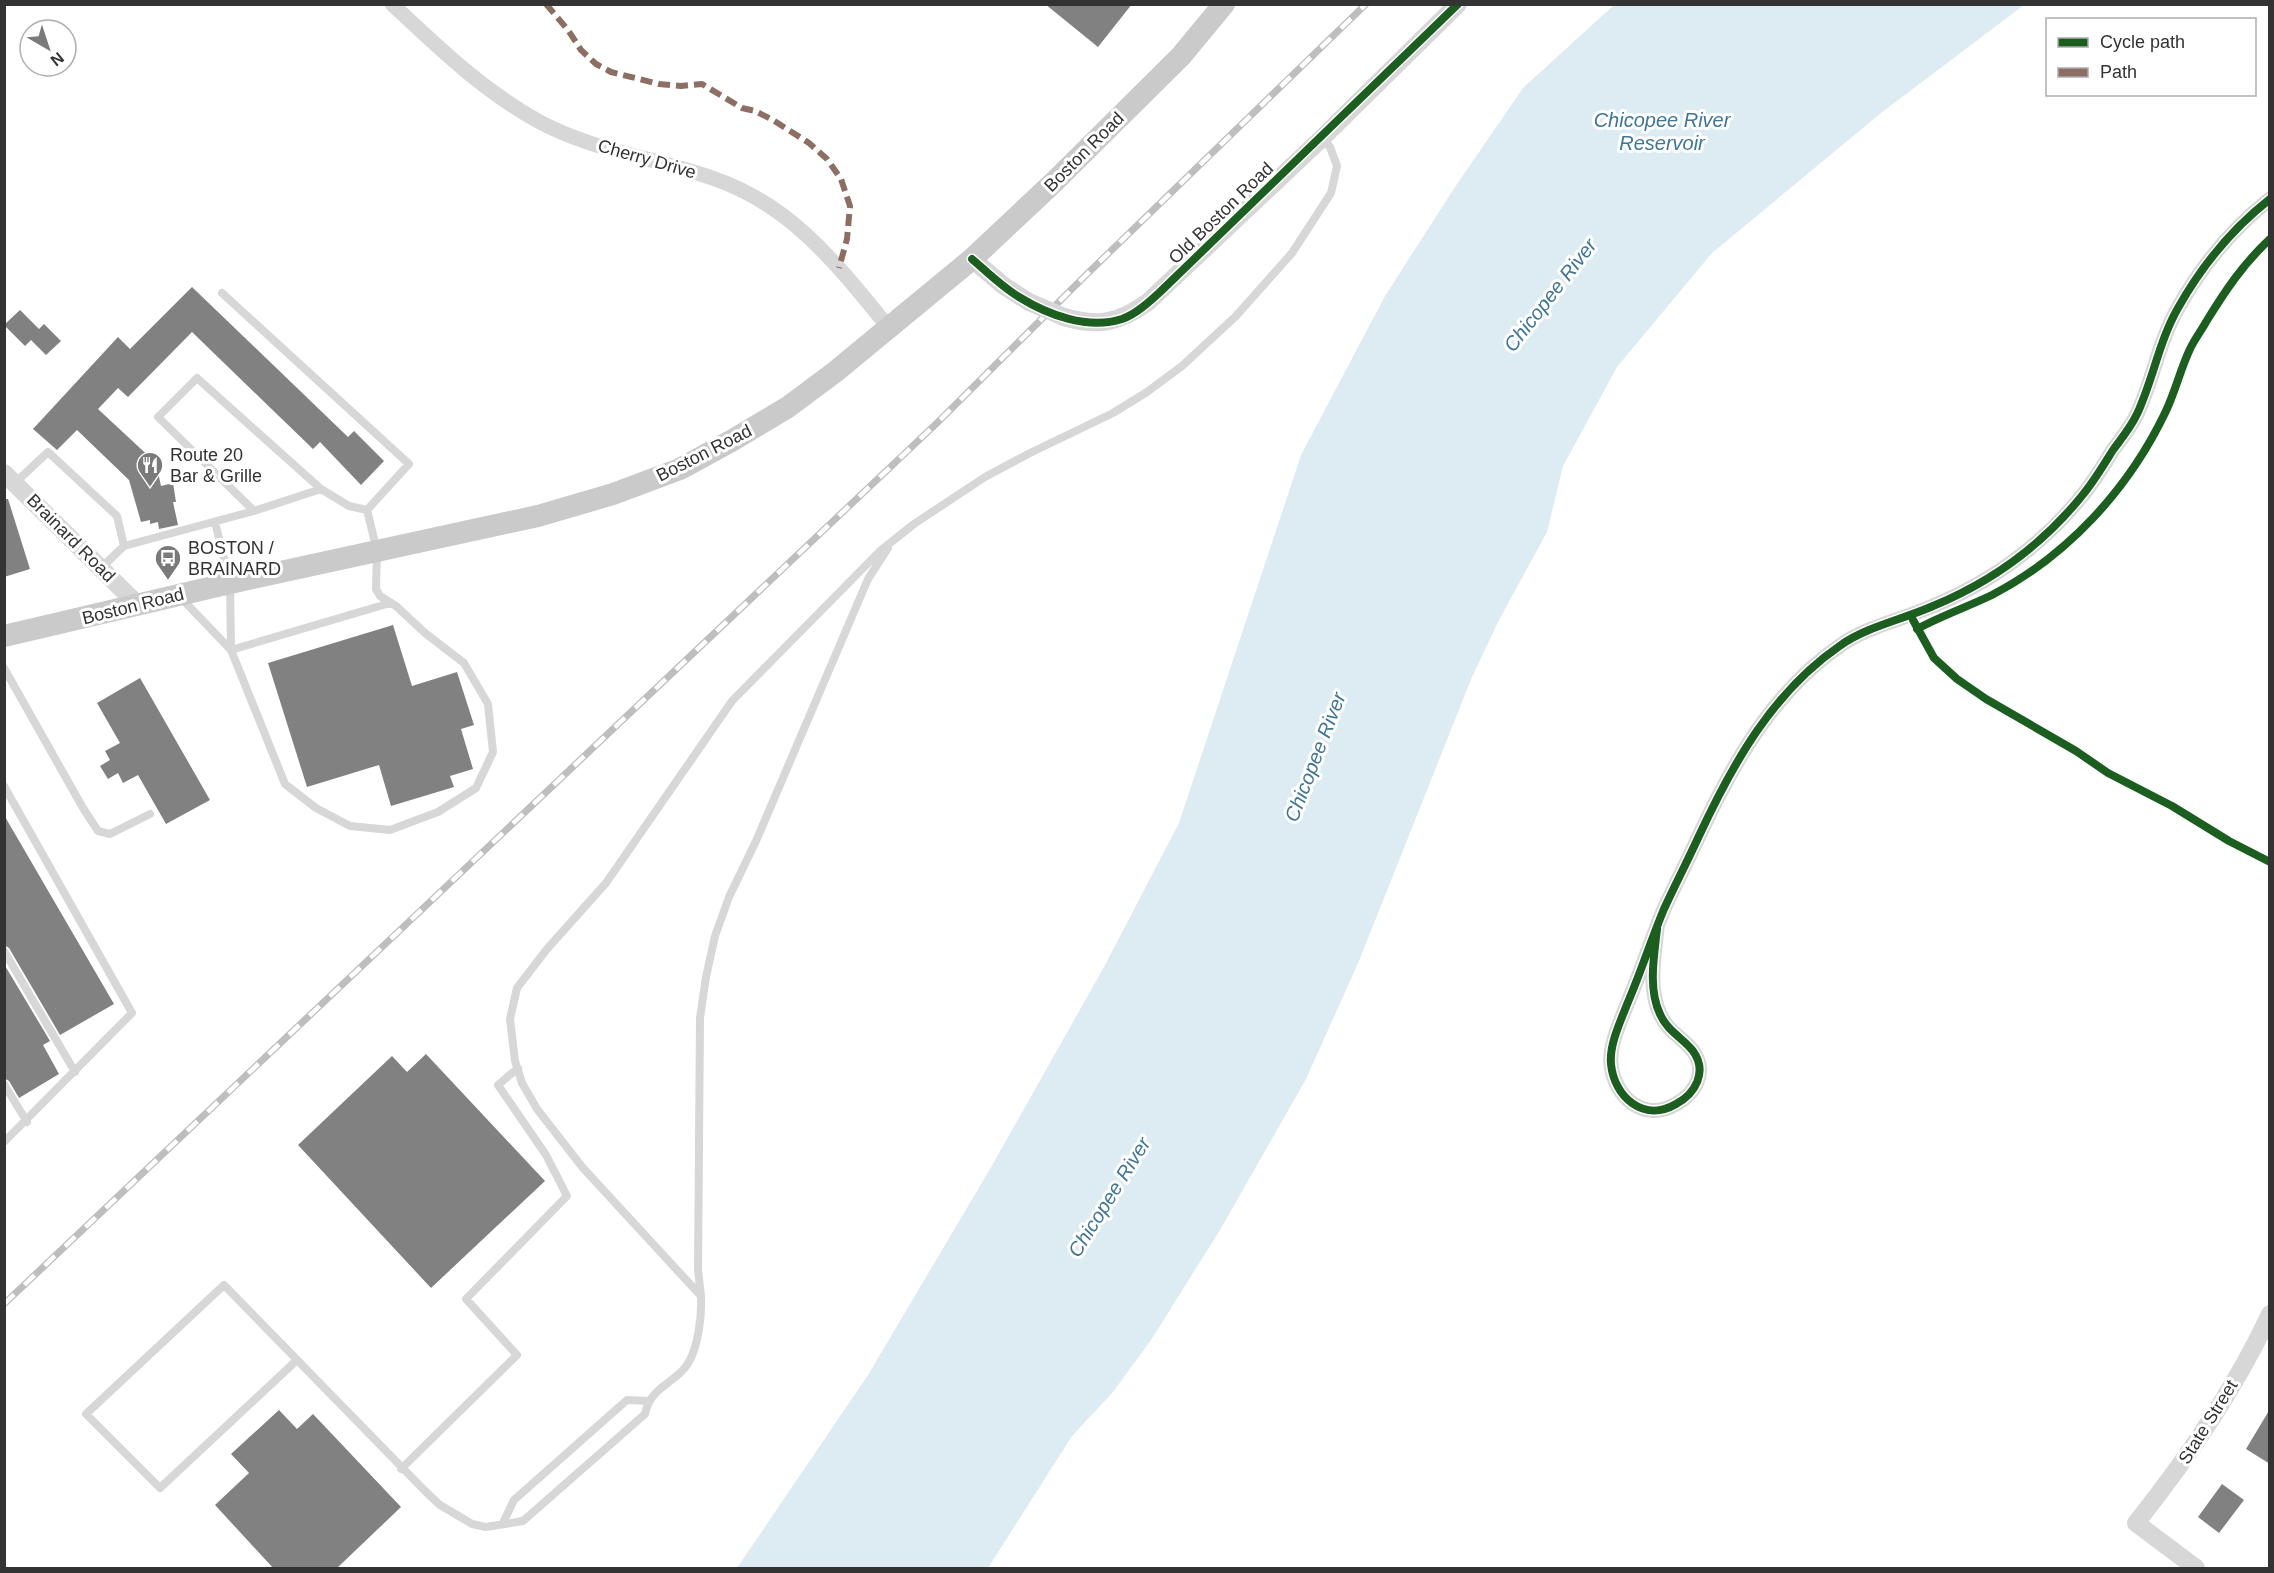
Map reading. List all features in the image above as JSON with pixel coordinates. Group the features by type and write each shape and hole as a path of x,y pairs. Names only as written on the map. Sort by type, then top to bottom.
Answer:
{"main road":[{"name":"Boston Road","path":"4,636 230,583 538,516 613,494 680,469 788,406 835,372 972,259 1055,181 1180,56 1224,4"}],"street":[{"name":"Cherry Drive","path":"392,4 469,76 539,122 616,153 716,179 771,207 796,224 819,245 889,328"},
{"name":"Old Boston Road","path":"972,259 1004,286 1029,302 1064,317 1102,323 1124,318 1160,292 1322,138 1458,4"},
{"path":"1657,929 1653,975 1659,1012 1667,1026 1693,1051 1698,1064 1699,1078 1691,1094 1662,1111 1636,1107 1624,1097 1616,1083 1611,1062 1623,1017 1657,929 1716,798 1742,751 1765,719 1799,679 1843,643 1976,586 2013,563 2042,540 2082,496 2136,416 2176,310 2196,279 2229,236 2270,199"},
{"name":"Brainard Road","path":"10,478 137,604"},
{"name":"State Street","path":"2196,1569 2136,1523 2171,1479 2200,1436 2270,1314"}],"lane":[{"path":"701,1296 584,1168 559,1138 527,1092 518,1068 510,1019 517,988 606,883 732,700 880,551 914,524 985,477 1113,413 1147,392 1182,366 1210,341 1292,253 1331,193 1337,166 1330,147 1322,138"},
{"path":"222,292 409,464 367,510"},
{"path":"254,512 158,417 197,378 321,489 349,506 367,510"},
{"path":"10,478 48,452 117,516 124,546"},
{"path":"101,568 124,546 254,512 321,489"},
{"path":"215,522 230,583 231,650 285,783 316,808 350,826 390,830 438,812 476,788 493,752 488,704 464,663 380,596 376,589 377,551 367,510"},
{"path":"297,1360 160,1488 86,1414 224,1285 297,1360 401,1469 440,1505 472,1524 486,1527 523,1521 645,1414 648,1401 687,1365 698,1333 701,1314 698,1269 698,1059 703,997 715,936 729,897 770,809 864,589 892,542"},
{"path":"178,595 231,650"},
{"path":"231,650 390,603"},
{"path":"4,668 98,831 110,834 150,814"},
{"path":"4,786 132,1013 27,1122 4,1142"},
{"path":"4,951 75,1072"},
{"path":"401,1469 517,1355 466,1299 567,1196 546,1155 498,1085 518,1068"},
{"path":"4,1084 27,1122"},
{"path":"503,1523 514,1500 627,1400 648,1401"}],"water":[{"path":"1614,5 2024,5 1881,113 1712,253 1617,367 1563,466 1547,532 1499,620 1472,677 1359,961 1306,1079 1220,1230 1151,1340 1113,1392 1072,1436 988,1568 737,1568 868,1375 990,1169 1104,967 1179,823 1301,455 1385,296 1455,187 1523,88"}],"building":[{"path":"1045,4 1132,4 1098,47"},
{"path":"192,287 348,437 354,431 384,461 361,485 320,442 313,449 192,332 128,397 118,388 98,409 156,463 161,486 173,483 176,502 173,502 178,525 159,529 158,522 150,524 150,520 141,522 129,480 77,430 57,450 33,429 118,337 130,349"},
{"path":"20,310 39,329 44,324 61,341 46,355 31,340 25,346 4,325"},
{"path":"4,499 8,499 30,569 4,577"},
{"path":"393,625 412,686 457,672 474,725 461,729 473,769 450,776 454,787 391,806 379,765 307,787 268,663"},
{"path":"140,678 210,800 166,824 138,775 123,783 118,773 108,779 100,766 110,760 105,751 120,743 97,703"},
{"path":"4,815 114,1004 60,1035 9,948 4,945"},
{"path":"4,964 50,1041 43,1045 59,1074 19,1098 9,1081 4,1078"},
{"path":"426,1054 545,1181 431,1288 298,1145 392,1056 407,1072"},
{"path":"2270,1409 2270,1464 2246,1449"},
{"path":"279,1410 297,1429 313,1414 401,1507 336,1569 274,1569 215,1505 249,1473 231,1454"},
{"path":"2222,1484 2244,1500 2219,1533 2198,1517"}],"railway":[{"path":"4,1304 937,423 1366,4"}],"marked path":[{"path":"546,4 581,50 596,64 611,72 659,84 681,86 702,84 742,108 755,111 773,120 809,143 827,159 841,179 850,206 847,239 839,268"}],"cycle path":[{"path":"972,259 1013,293 1030,304 1055,315 1096,323 1127,317 1160,292 1458,4"},
{"path":"1657,929 1653,972 1656,1004 1663,1020 1693,1051 1697,1059 1699,1074 1694,1088 1683,1100 1664,1109 1653,1110 1633,1104 1618,1087 1611,1064 1614,1041 1664,909 1725,784 1756,732 1794,685 1841,645 1873,628 1933,606 1975,586 2032,547 2066,515 2090,486 2135,419 2171,321 2187,293 2207,263 2231,235 2270,199"},
{"path":"1917,629 1992,595 2019,579 2070,541 2093,518 2114,494 2150,441 2169,405 2190,349 2213,311 2243,268 2270,239"},
{"path":"1913,620 1934,658 1957,679 1986,699 2076,751 2108,773 2172,806 2229,841 2270,862"}],"place":[{"name":"Route 20 Bar & Grille","path":"150,488"},
{"name":"BOSTON / BRAINARD","path":"168,581"}],"water label":[{"name":"Chicopee River Reservoir","path":"1662,132"},
{"name":"Chicopee River","path":"1550,295"},
{"name":"Chicopee River","path":"1315,757"},
{"name":"Chicopee River","path":"1109,1197"}]}
